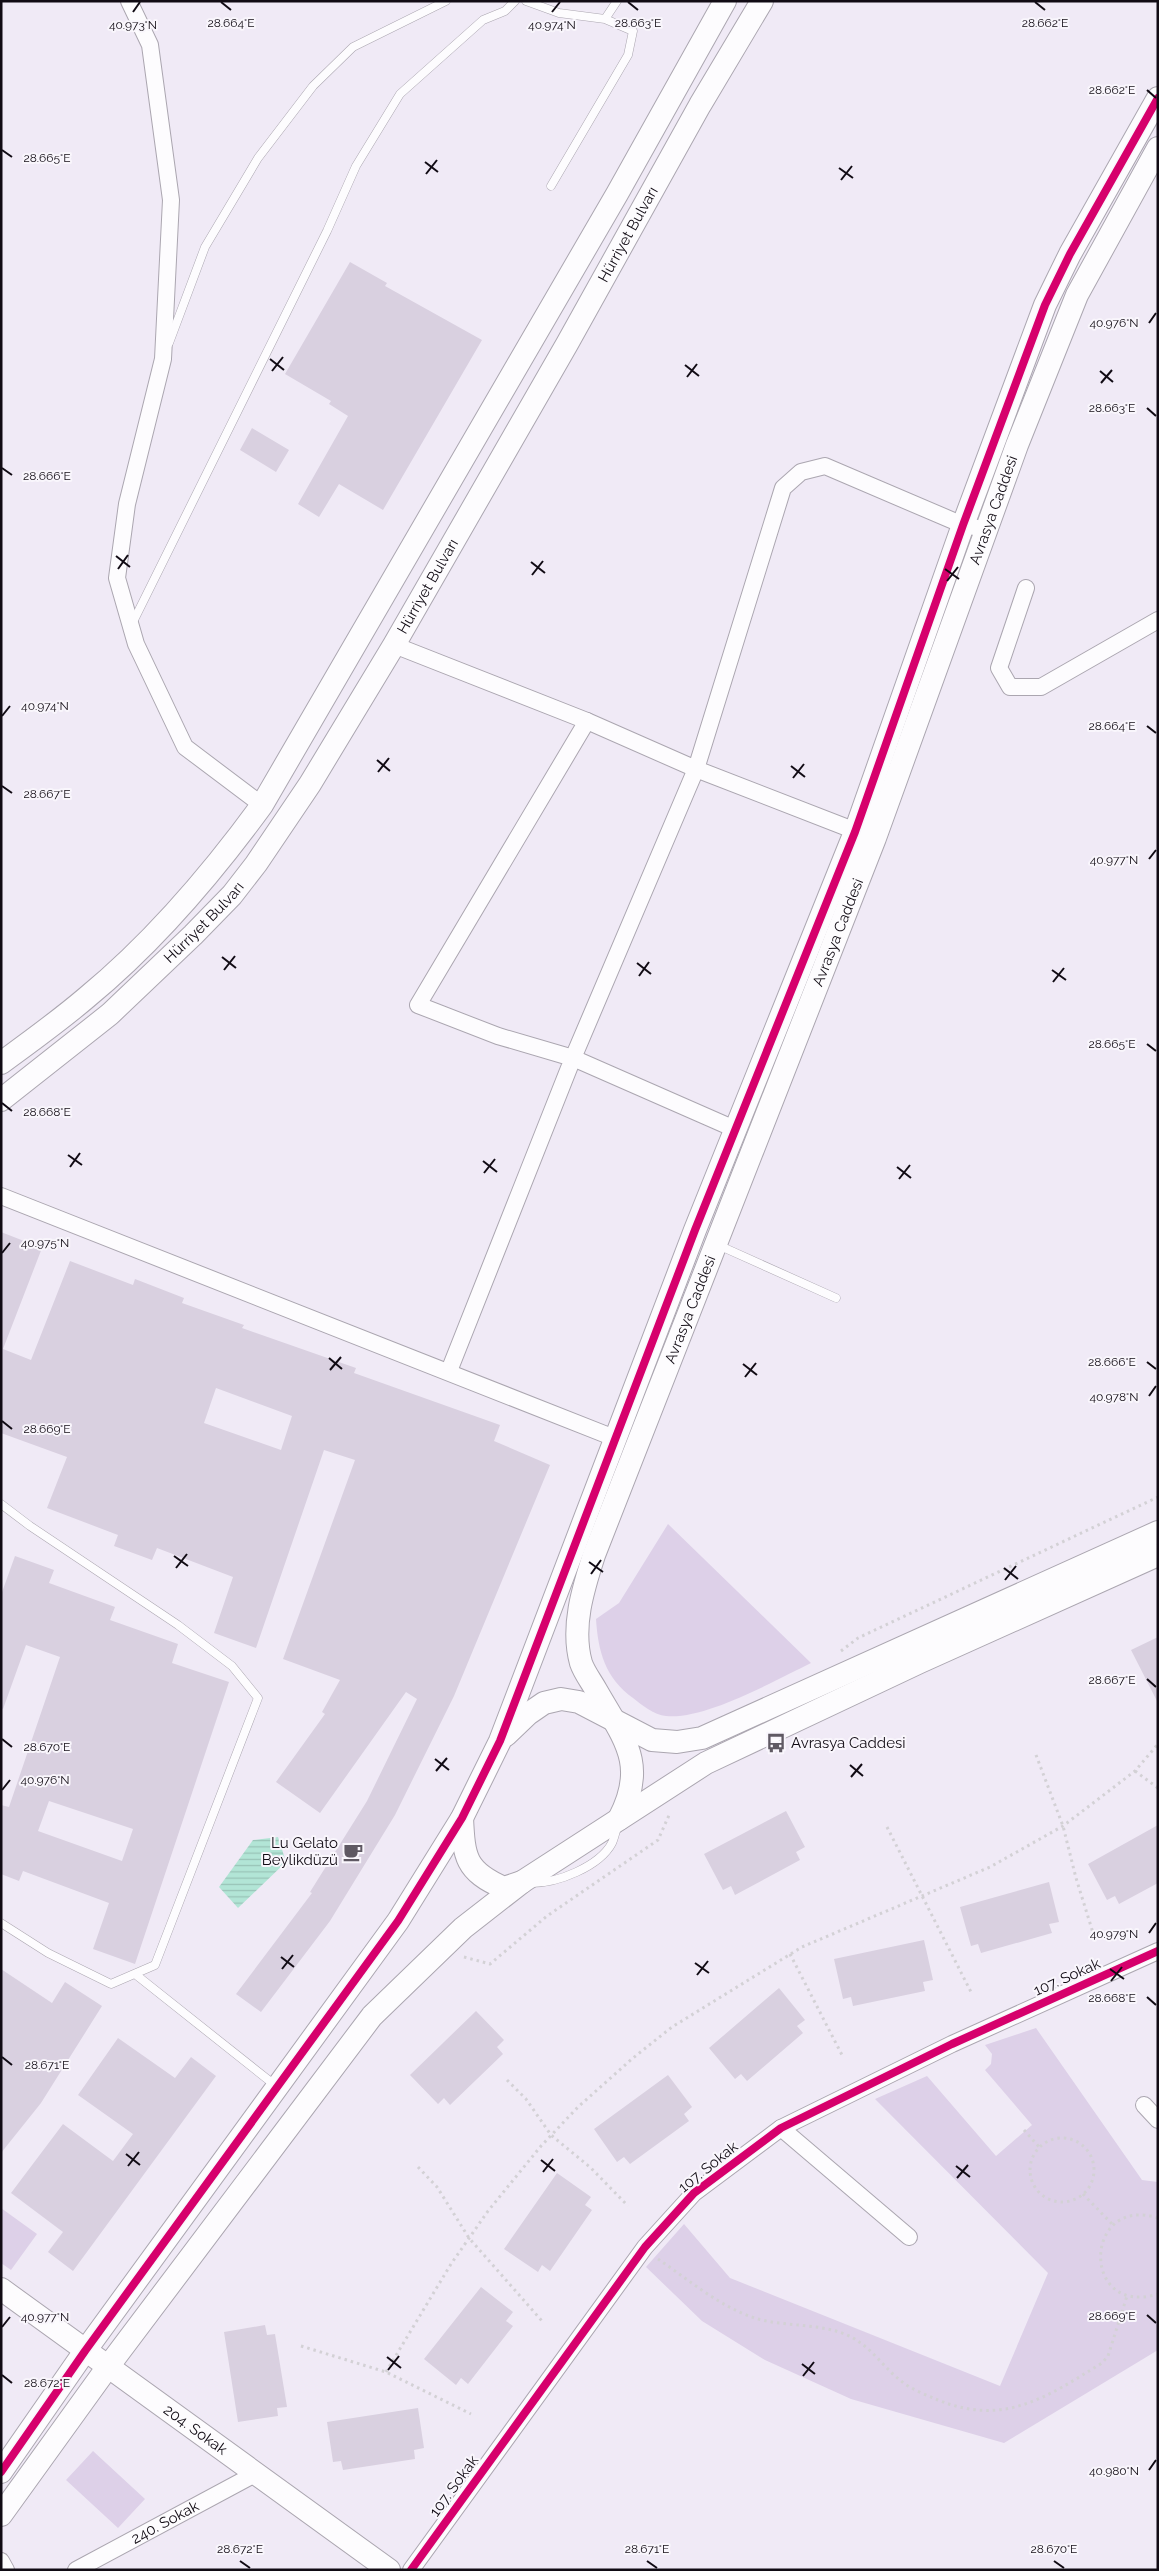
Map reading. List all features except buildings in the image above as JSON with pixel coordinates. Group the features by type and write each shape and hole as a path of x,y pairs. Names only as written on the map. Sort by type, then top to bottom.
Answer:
{"street":[{"path":"129,1 150,45 171,200 163,358 127,504 117,578 136,644 185,747 262,805"},
{"name":"Hürriyet Bulvarı","path":"1,1063 88,997 142,945 224,857 262,805 617,194 726,1"},
{"name":"Hürriyet Bulvarı","path":"1,1100 110,1014 232,895 284,824 394,645 567,344 700,105 762,1"},
{"path":"1,2472 85,2351 276,2086 350,1991 398,1921 462,1818 500,1741 617,1439 695,1230 865,835 963,525 1049,296 1070,254 1158,98"},
{"name":"Avrasya Caddesi","path":"615,1723 581,1664 577,1631 584,1586 594,1555 716,1244 865,835 988,529 1077,295 1152,172 1158,148"},
{"path":"1125,156 1152,172"},
{"path":"1020,373 1043,382"},
{"path":"449,1371 573,1058 696,770 783,488 801,472 825,466 963,525 988,529"},
{"path":"1026,588 999,668 1010,687 1041,687 1158,620"},
{"path":"394,645 587,721 696,770 865,835"},
{"path":"587,721 418,1005 498,1036 573,1058 737,1130"},
{"path":"1,1196 449,1371 617,1439"},
{"path":"500,1741 528,1714 544,1703 561,1699 579,1702 615,1723 652,1740 677,1742 702,1738 1158,1532"},
{"path":"1,2514 107,2368 372,2016 463,1928 522,1882 706,1763 920,1662 1158,1555"},
{"path":"615,1723 630,1756 634,1778 630,1798 619,1819"},
{"path":"462,1818 464,1853 472,1867 489,1881 504,1888 522,1882"},
{"name":"107. Sokak","path":"411,2570 645,2247 694,2193 780,2128 952,2044 1158,1951"},
{"path":"1144,2105 1158,2120"},
{"path":"780,2128 909,2237"},
{"name":"204. Sokak","path":"1,2289 107,2368 390,2570"},
{"name":"240. Sokak","path":"76,2570 254,2474"},
{"path":"1,2561 6,2570"}],"lane":[{"path":"163,358 206,247 258,158 313,86 353,47 446,1"},
{"path":"131,626 327,230 356,166 380,126 400,94 483,20 505,11 515,1"},
{"path":"526,1 559,13 605,19 633,31 628,55 550,186"},
{"path":"605,19 617,1"},
{"path":"716,1244 836,1298"},
{"path":"1,1504 30,1526 194,1636 232,1666 258,1698 154,1964 111,1984 48,1953 1,1923"},
{"path":"135,1974 276,2086"}],"path":[{"path":"834,1656 858,1638 1158,1497"},
{"path":"386,2372 451,2264 469,2238 551,2135 578,2107 672,2028 790,1954 832,1932 990,1867 1063,1826 1135,1771 1158,1744"},
{"path":"1036,1755 1063,1826 1076,1878 1094,1936"},
{"path":"1135,1771 1158,1788"},
{"path":"459,1957 490,1964 548,1916 658,1840 673,1804"},
{"path":"887,1827 971,1992"},
{"path":"790,1954 842,2055"},
{"path":"507,2080 526,2099 551,2135 590,2168 628,2206"},
{"path":"1024,2130 1040,2148"},
{"path":"1059,2138 1069,2139 1086,2149 1094,2167 1094,2177 1084,2194 1074,2200 1063,2202 1052,2200 1042,2195 1035,2187 1031,2176 1031,2165 1040,2148 1050,2141 1059,2138"},
{"path":"418,2167 437,2187 469,2238 542,2321"},
{"path":"1084,2194 1113,2225"},
{"path":"1158,2218 1143,2214 1128,2216 1113,2225 1106,2233 1100,2246 1099,2261 1102,2273 1110,2284 1128,2296 1146,2298 1158,2294"},
{"path":"645,2247 692,2283 738,2311 778,2324 798,2324 847,2334 874,2354 902,2382 956,2408 981,2412 1012,2409 1046,2397 1102,2363 1108,2356 1128,2296"},
{"path":"301,2346 386,2372 471,2414"}],"shaded area":[{"path":"668,1524 811,1663 740,1697 700,1712 682,1716 657,1714 644,1707 623,1690 610,1673 601,1653 596,1619 619,1603"},
{"path":"278,1837 286,1862 238,1908 219,1887 253,1840"},
{"path":"1036,2028 1142,2180 1158,2182 1158,2350 1004,2443 851,2399 765,2360 702,2321 646,2267 684,2224 730,2278 1000,2386 1048,2273 875,2099 927,2076 996,2156 1032,2125 985,2070 991,2064 992,2054 985,2045"},
{"path":"1,2208 37,2234 11,2270 1,2263"},
{"path":"93,2451 145,2499 118,2528 66,2480"}],"cycle path":[{"path":"1,2472 85,2351 398,1921 462,1818 500,1741 695,1230 855,832 963,525 1045,305 1070,254 1158,98"},
{"path":"411,2570 645,2247 694,2193 781,2128 952,2044 1158,1951"}],"place":[{"name":"Avrasya Caddesi","path":"776,1743"},
{"name":"Lu Gelato Beylikdüzü","path":"353,1852"}]}
